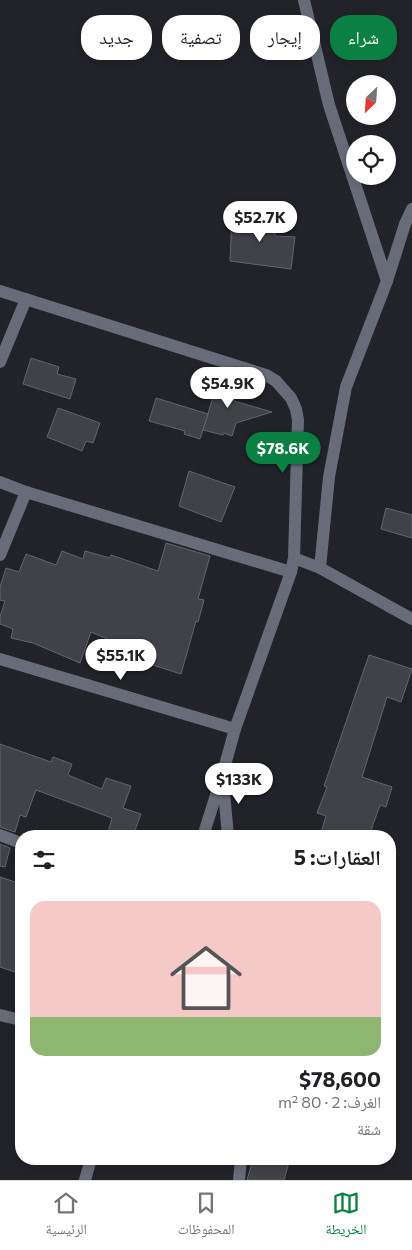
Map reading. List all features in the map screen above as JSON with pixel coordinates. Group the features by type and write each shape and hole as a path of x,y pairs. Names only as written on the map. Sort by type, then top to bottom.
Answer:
{"street":[{"path":"304,0 329,106 387,281"},
{"path":"320,568 329,477 346,387 387,281 405,224 412,209"},
{"path":"0,291 266,375 285,389 296,409 298,420 294,558 291,572 235,728 205,830"},
{"path":"0,362 26,299"},
{"path":"0,482 26,492 291,572"},
{"path":"0,555 26,492"},
{"path":"294,558 320,568 412,618"},
{"path":"0,659 235,728"},
{"path":"222,776 227,830"},
{"path":"0,835 15,840"},
{"path":"0,1015 15,1019"},
{"path":"85,1180 89,1165"},
{"path":"239,1180 241,1165"}],"building":[{"path":"232,214 276,220 275,236 295,237 291,269 230,261"},
{"path":"31,358 59,367 57,374 76,379 70,399 23,384"},
{"path":"219,377 239,383 234,401 272,412 236,423 232,436 203,430"},
{"path":"156,398 208,414 200,439 184,434 185,431 149,421"},
{"path":"58,408 100,423 93,443 86,441 82,451 47,437"},
{"path":"189,471 235,487 221,522 179,506"},
{"path":"386,508 412,515 412,538 381,529"},
{"path":"166,543 210,556 198,599 204,600 181,674 121,655 124,646 91,632 80,663 33,643 11,638 13,629 0,624 5,601 0,600 0,587 6,568 19,572 26,554 56,565 62,551 83,559 85,551 110,558 111,555 158,571"},
{"path":"369,655 412,669 401,702 387,697 362,777 392,787 386,807 380,805 371,830 322,830 326,816 317,813 327,787 324,786"},
{"path":"0,744 51,762 53,757 72,764 68,775 102,789 106,778 131,786 123,808 141,814 135,830 109,830 112,818 36,790 26,817 20,815 15,832 0,827"},
{"path":"0,844 10,848 5,867 0,866"},
{"path":"0,877 15,882 15,972 0,967"},
{"path":"251,1165 288,1165 284,1180 247,1180"}]}
